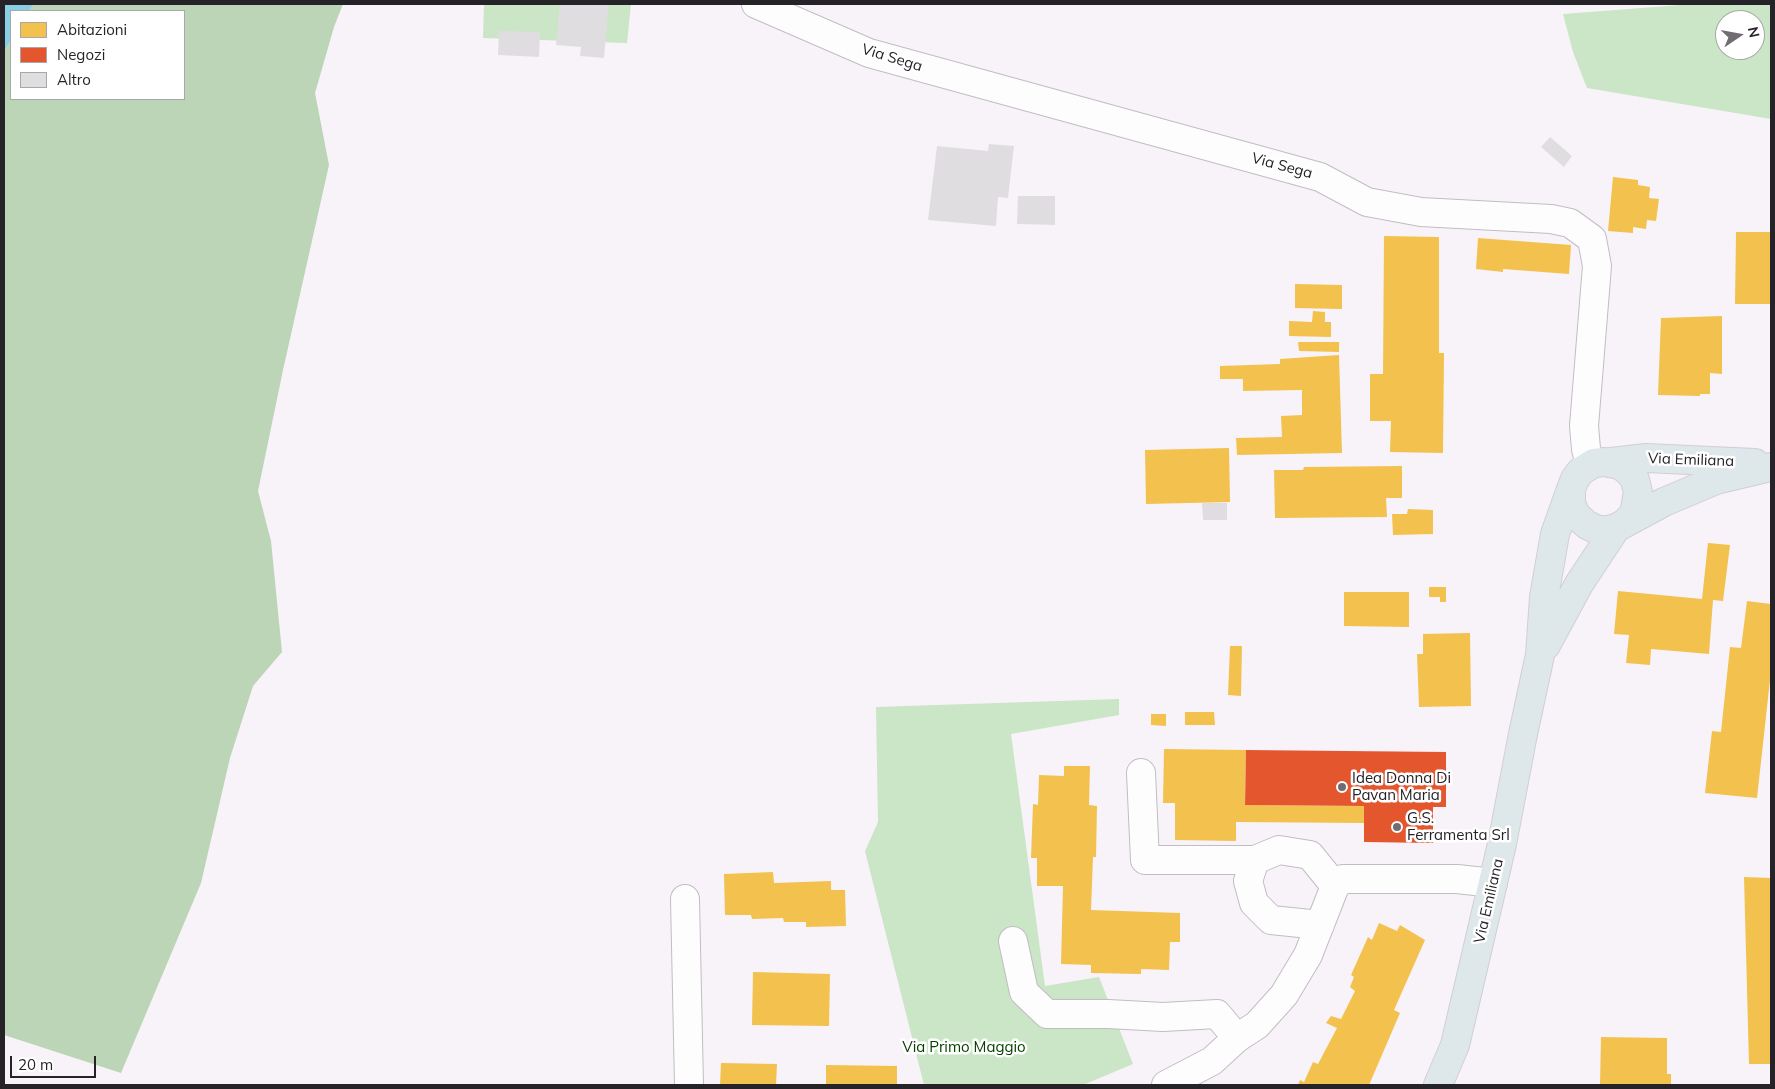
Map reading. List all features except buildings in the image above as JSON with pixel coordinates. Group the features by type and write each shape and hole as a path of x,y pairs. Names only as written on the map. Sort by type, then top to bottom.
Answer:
{"main road":[{"name":"Via Emiliana","path":"1438,1085 1455,1045 1493,883 1540,655 1544,598 1556,534 1575,478 1581,471 1601,464 1646,458 1718,460 1771,466"},
{"name":"Via Emiliana","path":"1540,655 1579,584 1620,526 1634,514 1638,492 1635,480 1620,465 1601,464"},
{"name":"Via Emiliana","path":"1620,526 1664,502 1716,480 1771,466"},
{"path":"1571,489 1572,504 1576,515 1587,525 1598,530 1620,526"}],"street":[{"name":"Via Sega","path":"756,4 869,53 1320,177 1368,202 1421,212 1551,219 1570,224 1592,239 1597,266 1584,426 1586,450 1601,464"},
{"path":"1141,773 1145,860 1255,860 1279,850 1310,855 1335,886"},
{"path":"1255,860 1248,881 1254,903 1271,920 1320,925"},
{"path":"1166,1085 1212,1061 1237,1038 1257,1026 1284,995 1308,954 1335,886 1343,879 1457,879 1493,883"},
{"path":"685,899 689,1085"},
{"path":"1013,941 1024,992 1047,1014 1108,1014 1163,1017 1217,1014 1237,1038"}],"green space":[{"path":"34,4 343,4 334,27 315,93 329,165 258,491 271,541 282,652 253,686 230,758 201,883 121,1073 4,1035 4,52 10,42 10,100 185,100 185,10 30,10"},
{"path":"484,4 631,4 627,43 483,38"},
{"path":"1694,4 1771,4 1771,119 1587,88 1573,52 1563,14"},
{"name":"Via Primo Maggio","path":"1119,699 1119,715 1011,734 1045,986 1099,977 1133,1064 1083,1085 924,1085 865,851 878,822 876,707"}],"water":[{"path":"4,4 34,4 30,10 10,10 10,42 4,52"}],"place":[{"name":"Idea Donna Di Pavan Maria","path":"1342,787"},
{"name":"G.S. Ferramenta Srl","path":"1397,827"}]}
